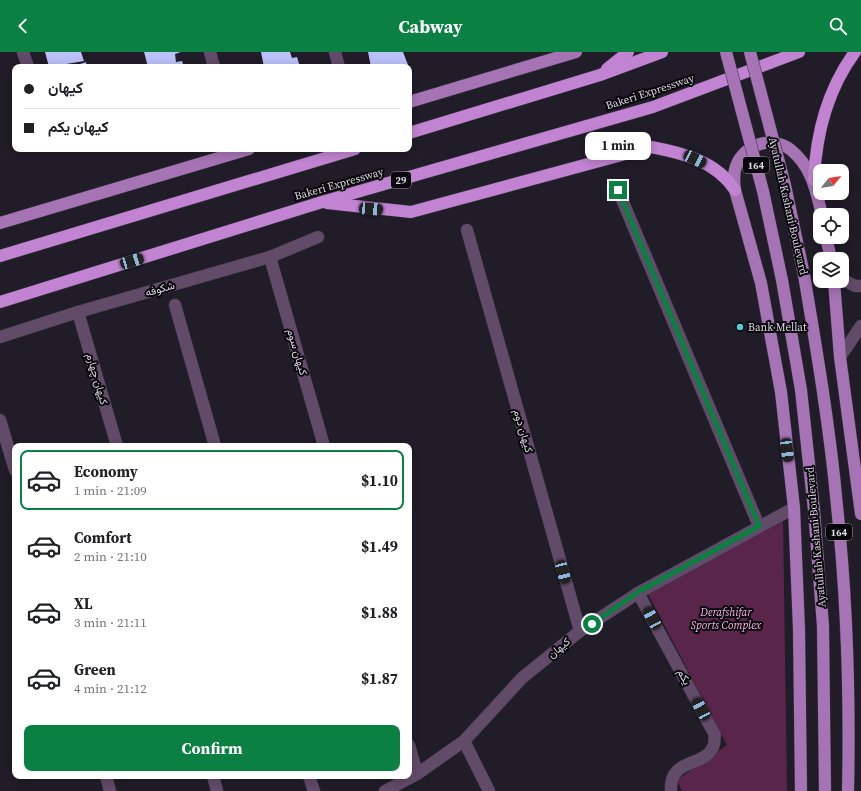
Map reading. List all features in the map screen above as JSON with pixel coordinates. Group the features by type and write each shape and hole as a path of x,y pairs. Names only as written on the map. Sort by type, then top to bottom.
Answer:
{"highway":[{"path":"600,75 628,52"},
{"path":"412,132 600,75 662,52"},
{"name":"Bakeri Expressway","path":"0,302 322,202 653,107 799,52"},
{"path":"815,164 817,141 825,106 841,70 855,52"},
{"path":"322,202 411,212 651,147 684,154 716,170 728,179 735,190"},
{"path":"0,256 345,152"}],"main road":[{"path":"412,101 576,52"},
{"name":"Ayatullah Kashani Boulevard","path":"726,52 763,191 782,280 801,390 814,510 823,626 825,791"},
{"name":"Ayatullah Kashani Boulevard","path":"750,52 785,185 804,275 824,395 838,506 845,612 848,791"},
{"path":"801,791 799,629 794,508 780,392 761,283 735,190 734,177 736,166 741,156 749,148 770,142 781,144 791,150 813,179"},
{"path":"0,223 239,152"},
{"path":"835,288 840,357 861,514"}],"street":[{"path":"23,52 27,64"},
{"path":"210,52 213,64"},
{"path":"335,52 338,64"},
{"path":"618,190 759,526"},
{"name":"کیهان دوم","path":"467,230 580,631"},
{"name":"شکوفه","path":"0,337 78,312 270,257 318,237"},
{"name":"کیهان سوم","path":"270,257 323,443"},
{"path":"849,283 854,286 861,286"},
{"path":"174,305 214,443"},
{"name":"کیهان چهارم","path":"78,312 116,443"},
{"path":"840,357 861,326"},
{"path":"0,420 12,460"},
{"name":"کیهان","path":"412,777 464,740 522,678 580,631 638,592 794,508"},
{"name":"یکم","path":"638,592 714,734 714,747 706,755 676,771 670,781 671,791"},
{"path":"464,740 489,791"},
{"path":"412,756 417,774"},
{"path":"107,779 110,791"},
{"path":"214,779 217,791"},
{"path":"310,779 314,791"},
{"name":"کیهان","path":"385,791 408,779"}],"green space":[{"name":"Derafshifar Sports Complex","path":"783,520 787,791 682,791 677,780 727,745 648,594"}],"building":[{"path":"45,52 81,52 84,61 66,64 48,64"},
{"path":"144,52 181,52 175,54 176,62 182,61 183,64 147,64"},
{"path":"261,52 290,52 292,58 297,57 299,64 263,64"},
{"path":"368,52 403,52 408,64 370,64"}],"place":[{"name":"Bank Mellat","path":"740,327"}],"route":[{"path":"592,624 638,592 759,526 618,190"}]}
